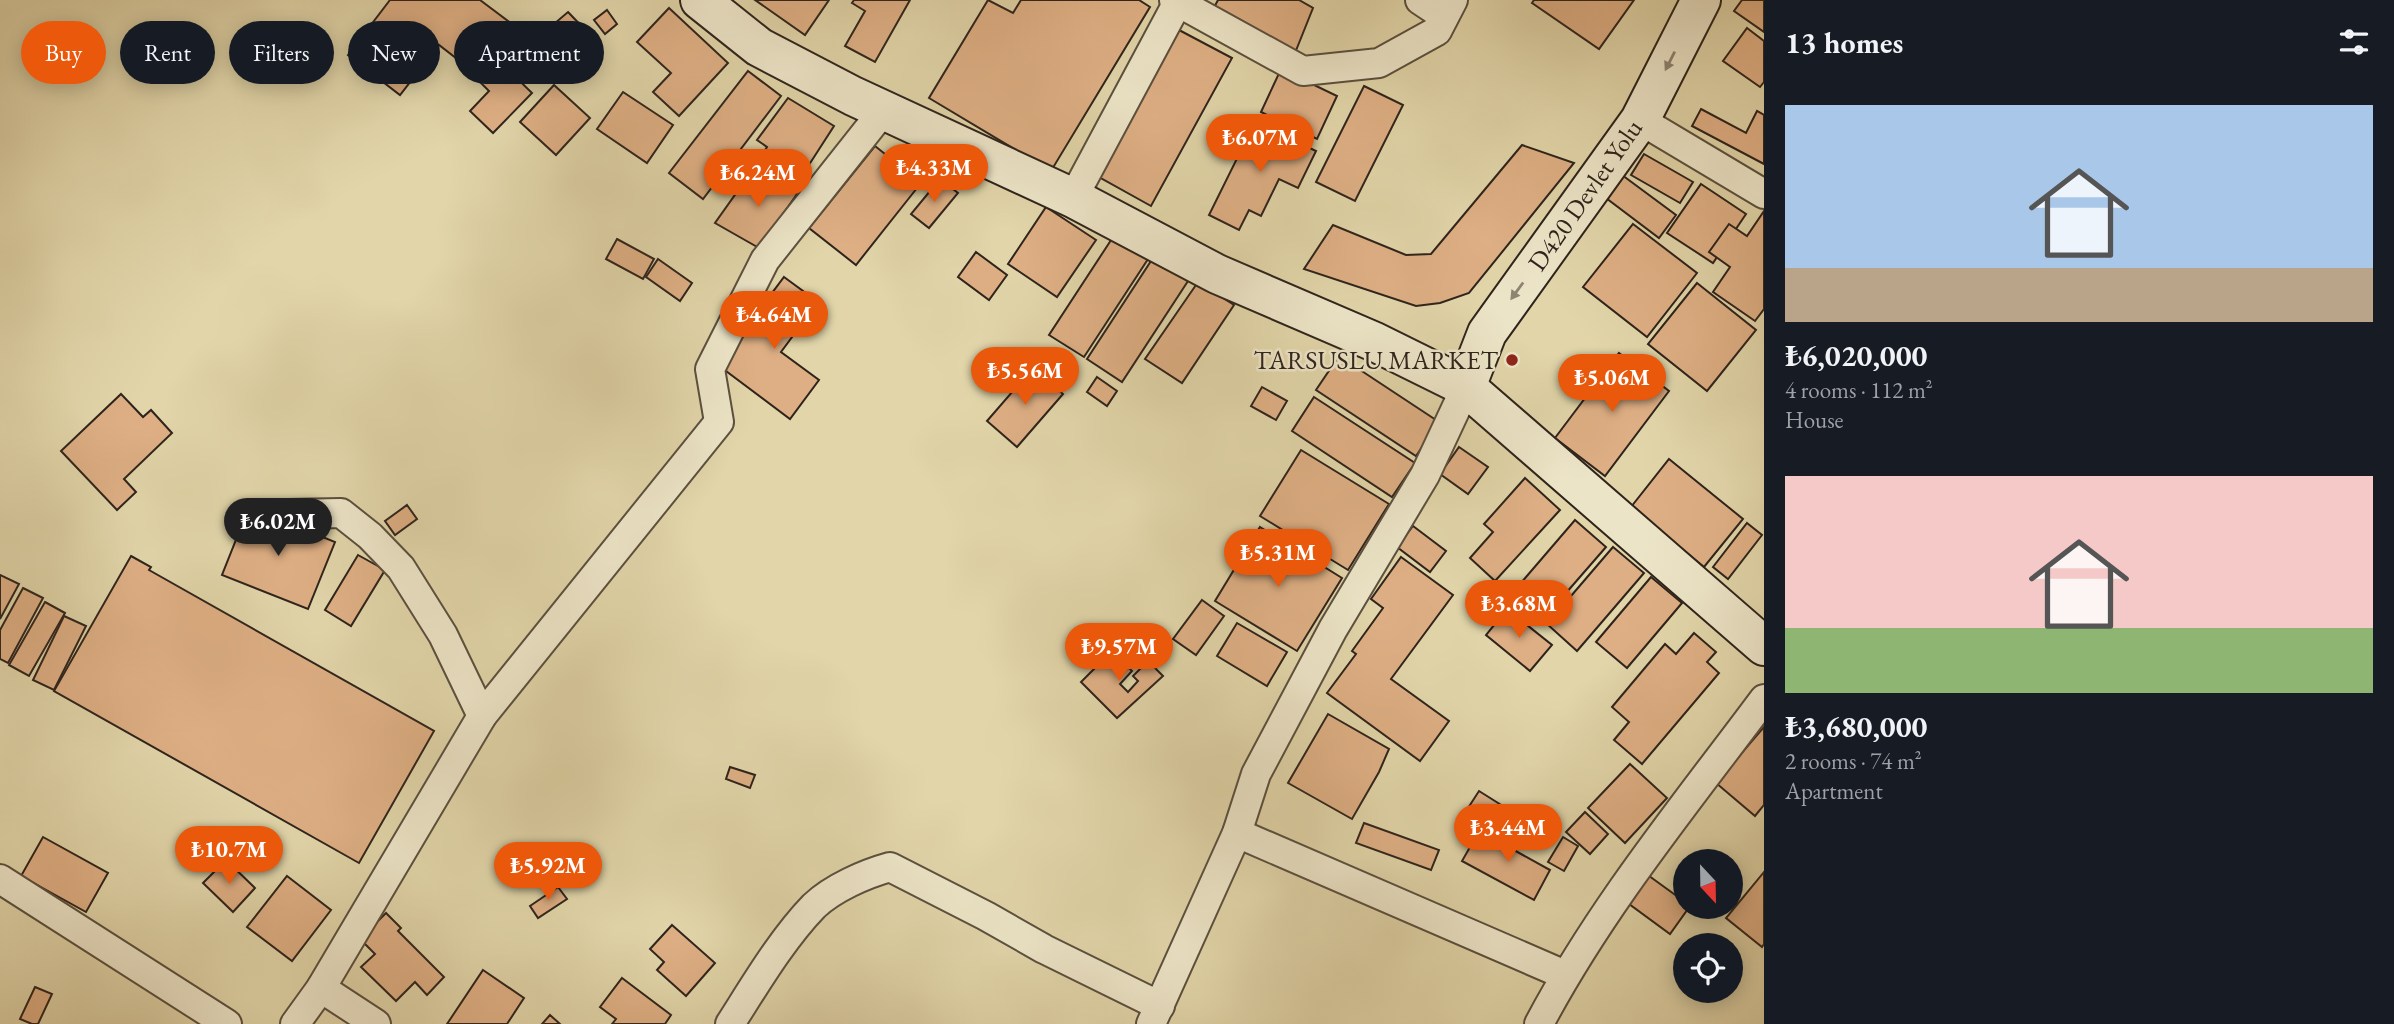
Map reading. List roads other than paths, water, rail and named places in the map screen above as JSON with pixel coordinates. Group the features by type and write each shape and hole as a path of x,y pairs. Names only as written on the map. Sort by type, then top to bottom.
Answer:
{"street":[{"path":"700,0 759,47 883,111 1073,198 1217,274 1375,342 1466,387 1764,646"},
{"path":"1073,198 1177,1 1303,71 1379,63 1437,31 1448,8 1420,0"},
{"name":"D420 Devlet Yolu","path":"1466,387 1487,333 1640,120 1701,0"},
{"path":"295,1024 321,988 482,716 719,422 710,369 765,260 883,111"},
{"path":"1640,120 1764,194"},
{"path":"730,1024 768,964 815,905 863,874 890,867 986,916 1156,1015 1237,833 1256,774 1333,629 1425,475 1466,387"},
{"path":"288,514 341,513 370,536 401,568 443,635 482,716"},
{"path":"1539,1024 1565,975 1618,893 1764,699"},
{"path":"1237,833 1565,975"},
{"path":"0,879 227,1024"},
{"path":"321,988 376,1024"}],"place":[{"name":"TARSUSLU MARKET","path":"1512,360"}]}
